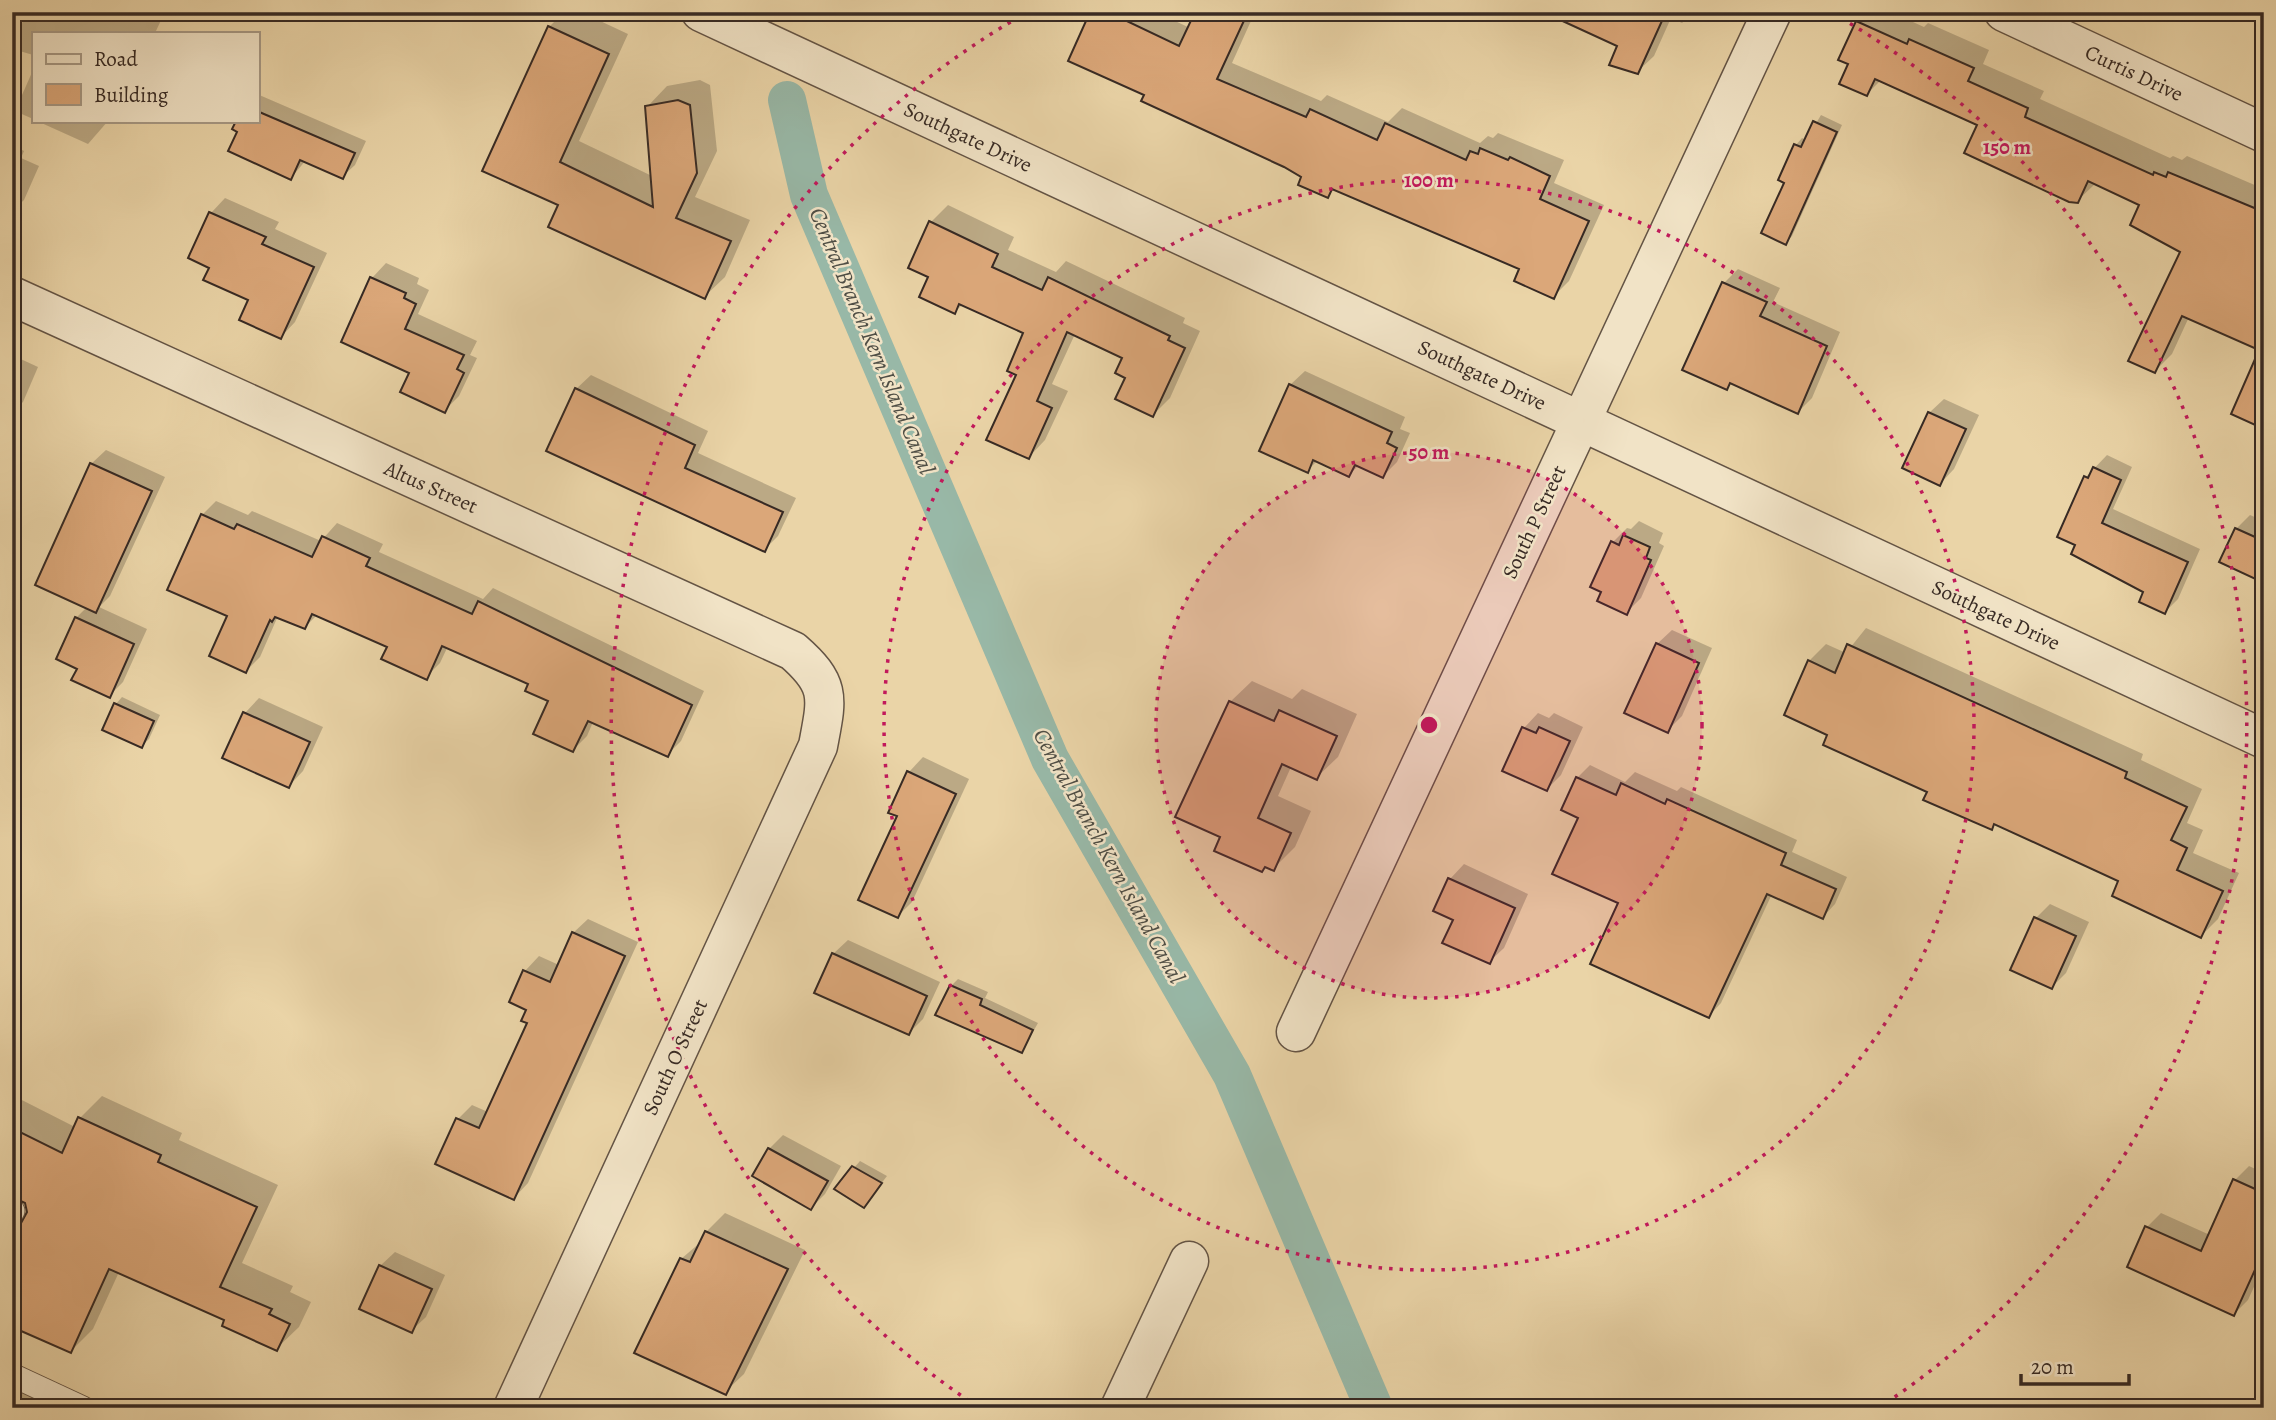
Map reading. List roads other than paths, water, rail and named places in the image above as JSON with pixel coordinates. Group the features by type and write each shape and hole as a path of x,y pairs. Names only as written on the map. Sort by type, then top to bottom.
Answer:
{"street":[{"name":"Southgate Drive","path":"701,12 2264,739"},
{"name":"South P Street","path":"1296,1032 1772,12"},
{"name":"Curtis Drive","path":"2004,12 2264,133"},
{"name":"Altus Street","path":"12,296 793,651 817,672 826,702"},
{"name":"South O Street","path":"513,1408 818,746 826,702"},
{"path":"1120,1408 1189,1261"}],"lane":[{"path":"12,1375 59,1403 83,1408"}],"waterway":[{"name":"Central Branch Kern Island Canal","path":"787,100 809,195 1050,759 1232,1075 1374,1408"}]}
